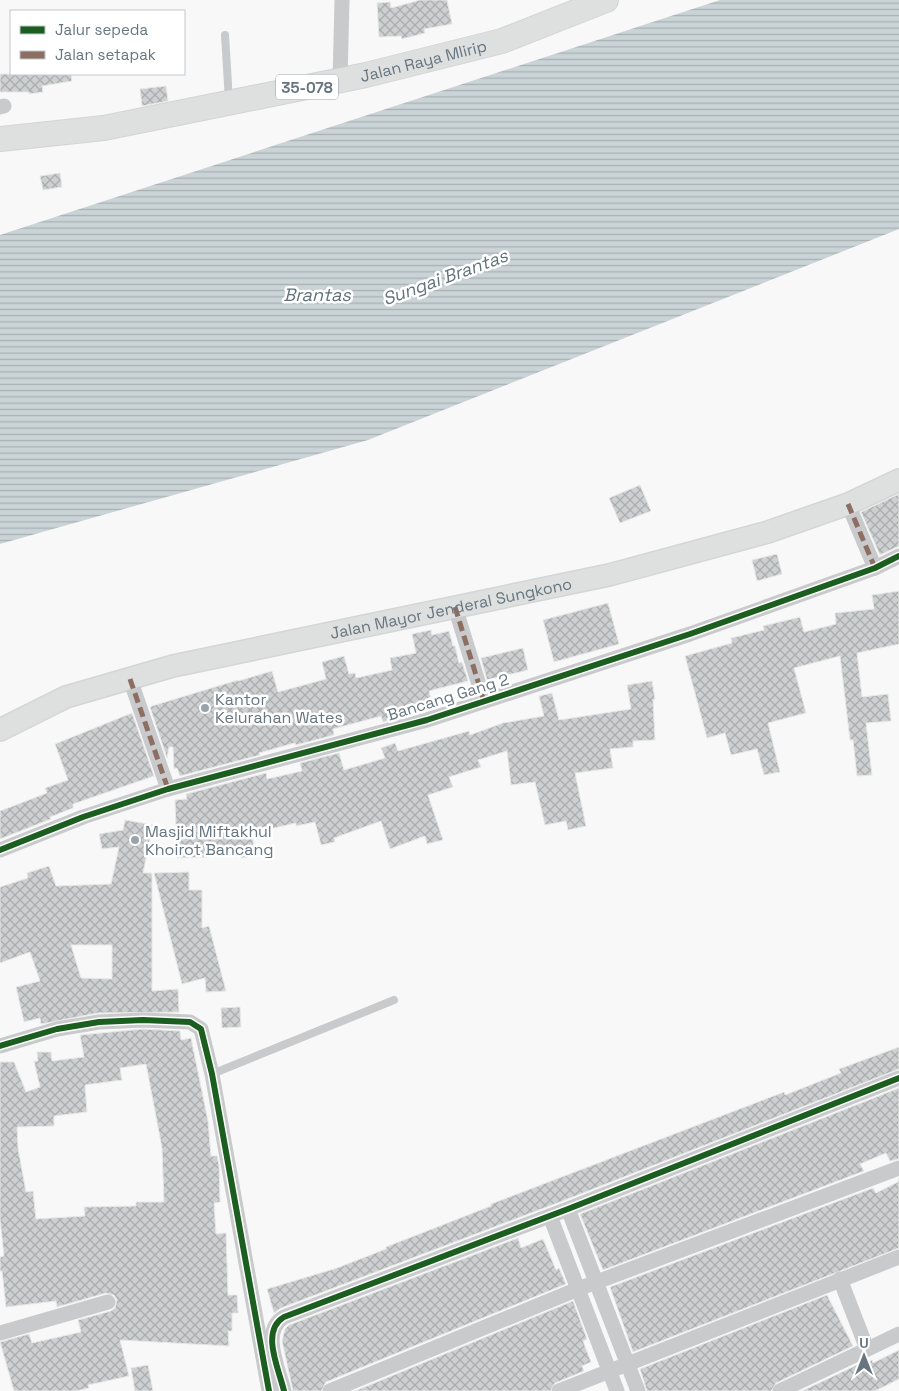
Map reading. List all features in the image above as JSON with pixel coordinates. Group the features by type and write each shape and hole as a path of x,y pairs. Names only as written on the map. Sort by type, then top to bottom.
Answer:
{"main road":[{"name":"Jalan Raya Mlirip","path":"0,139 104,128 340,81 502,41 606,0"},
{"name":"Jalan Mayor Jenderal Sungkono","path":"0,730 66,697 173,666 609,575 768,532 848,504 899,480"}],"street":[{"path":"340,81 342,0"},
{"path":"848,504 875,568"},
{"name":"Bancang Gang 2","path":"0,850 83,817 168,789 427,720 690,634 875,568 899,556"},
{"path":"455,607 484,701"},
{"path":"130,679 168,789"},
{"path":"0,1046 57,1028 86,1023 143,1020 196,1025 204,1035 269,1391"},
{"path":"284,1391 271,1336 277,1321 568,1209 899,1078"},
{"path":"330,1391 578,1289 899,1168"},
{"path":"568,1209 638,1391"},
{"path":"550,1216 617,1391"},
{"path":"559,1391 899,1257"},
{"path":"840,1279 867,1349"},
{"path":"0,1332 108,1302"},
{"path":"780,1391 899,1334"}],"lane":[{"path":"225,35 229,103"},
{"path":"212,1074 394,1000"}],"water":[{"name":"Brantas","path":"720,0 899,0 899,229 368,440 0,544 0,235"}],"building":[{"path":"420,0 447,0 452,24 424,29 425,33 402,39 401,36 379,37 377,3 390,2 391,8"},
{"path":"0,74 71,75 72,81 42,86 43,92 29,94 29,92 0,92"},
{"path":"166,86 168,101 142,106 140,89"},
{"path":"60,173 62,187 43,190 40,176"},
{"path":"640,485 651,511 620,523 609,498"},
{"path":"899,494 899,546 880,555 861,512"},
{"path":"777,554 782,574 757,581 752,560"},
{"path":"899,591 899,644 857,653 862,697 888,694 891,721 866,723 872,775 857,776 853,740 850,740 840,656 794,668 806,713 768,723 780,772 764,775 757,749 731,755 725,733 707,738 685,656 732,643 731,638 764,630 763,626 800,617 804,632 836,624 835,613 874,609 872,595"},
{"path":"608,603 619,644 554,662 543,620"},
{"path":"431,630 432,635 449,631 459,663 462,662 468,681 429,691 433,707 383,722 381,716 333,729 334,735 296,745 295,743 291,744 259,753 260,755 180,776 177,768 174,769 173,747 169,747 167,758 150,707 152,706 272,671 278,692 326,679 322,662 344,656 349,674 355,673 356,678 392,670 390,658 416,653 412,634"},
{"path":"523,648 528,670 487,680 481,658"},
{"path":"652,681 655,699 653,700 655,740 633,741 633,747 610,749 613,768 575,773 586,826 568,830 566,821 545,825 535,782 511,785 507,751 478,760 481,767 449,777 453,787 428,795 443,840 427,844 425,836 390,849 381,821 334,838 335,842 321,845 315,822 296,826 296,823 252,833 255,856 241,858 240,851 210,853 210,857 177,858 175,800 187,799 186,794 266,773 267,779 302,771 300,763 339,753 344,770 385,758 381,748 395,743 398,751 469,731 470,735 503,723 544,716 539,696 552,693 559,720 631,709 627,685"},
{"path":"132,713 154,776 73,804 73,808 50,817 51,819 0,839 0,811 47,793 45,788 68,780 55,744"},
{"path":"125,820 153,825 143,873 152,873 152,991 178,989 179,1012 98,1013 41,1024 40,1018 24,1022 16,987 40,981 30,952 0,963 0,887 28,878 27,873 49,866 56,886 111,884 119,847 102,849 99,834 123,830","holes":["71,945 112,945 112,979 81,978"]},
{"path":"189,872 189,890 202,890 202,928 209,926 226,991 206,992 205,978 182,984 154,873"},
{"path":"240,1007 241,1027 222,1028 221,1008"},
{"path":"143,1029 180,1031 181,1040 191,1038 208,1121 211,1156 217,1156 219,1165 220,1202 214,1203 216,1234 226,1233 228,1295 237,1295 238,1313 232,1313 232,1331 228,1331 229,1346 120,1340 129,1376 88,1385 89,1388 76,1391 14,1391 0,1342 29,1334 32,1343 81,1332 78,1320 111,1311 115,1308 117,1300 114,1295 106,1293 57,1307 56,1301 6,1307 2,1271 0,1271 0,1257 4,1256 0,1219 0,1062 14,1062 26,1092 40,1087 34,1061 38,1061 37,1052 51,1052 52,1061 84,1057 80,1035","holes":["146,1064 162,1148 164,1202 136,1202 136,1206 84,1207 85,1216 36,1219 33,1191 26,1192 18,1148 17,1127 54,1126 54,1116 87,1112 85,1085 122,1080 120,1068"]},
{"path":"899,1047 899,1069 565,1200 281,1308 274,1313 267,1289 337,1268 491,1206 491,1204 784,1092 785,1095 841,1073 839,1069"},
{"path":"899,1088 899,1159 890,1161 886,1153 860,1164 864,1171 603,1270 580,1214"},
{"path":"899,1178 899,1248 633,1352 610,1287 873,1188 876,1193 898,1182"},
{"path":"518,1238 521,1248 543,1239 556,1270 559,1268 566,1284 326,1382 321,1391 293,1391 282,1341 285,1329 289,1325"},
{"path":"827,1295 853,1346 776,1383 771,1391 647,1391 640,1369"},
{"path":"573,1301 587,1339 583,1341 591,1362 582,1366 584,1371 555,1383 550,1391 355,1391"},
{"path":"899,1350 899,1379 875,1391 802,1391 861,1363 862,1365 872,1360 873,1363"},
{"path":"148,1365 153,1391 135,1391 131,1368"}],"marked path":[{"path":"848,504 875,568"},
{"path":"455,607 484,701"},
{"path":"130,679 168,789"}],"cycle path":[{"path":"0,850 83,817 168,789 427,720 690,634 875,568 899,556"},
{"path":"0,1046 57,1029 99,1022 143,1020 190,1022 201,1029 212,1074 269,1391"},
{"path":"284,1391 275,1362 272,1341 273,1331 277,1323 284,1317 568,1209 899,1078"}],"place":[{"name":"Kantor Kelurahan Wates","path":"205,708"},
{"name":"Masjid Miftakhul Khoirot Bancang","path":"135,840"}],"water label":[{"name":"Sungai Brantas","path":"445,277"}]}
